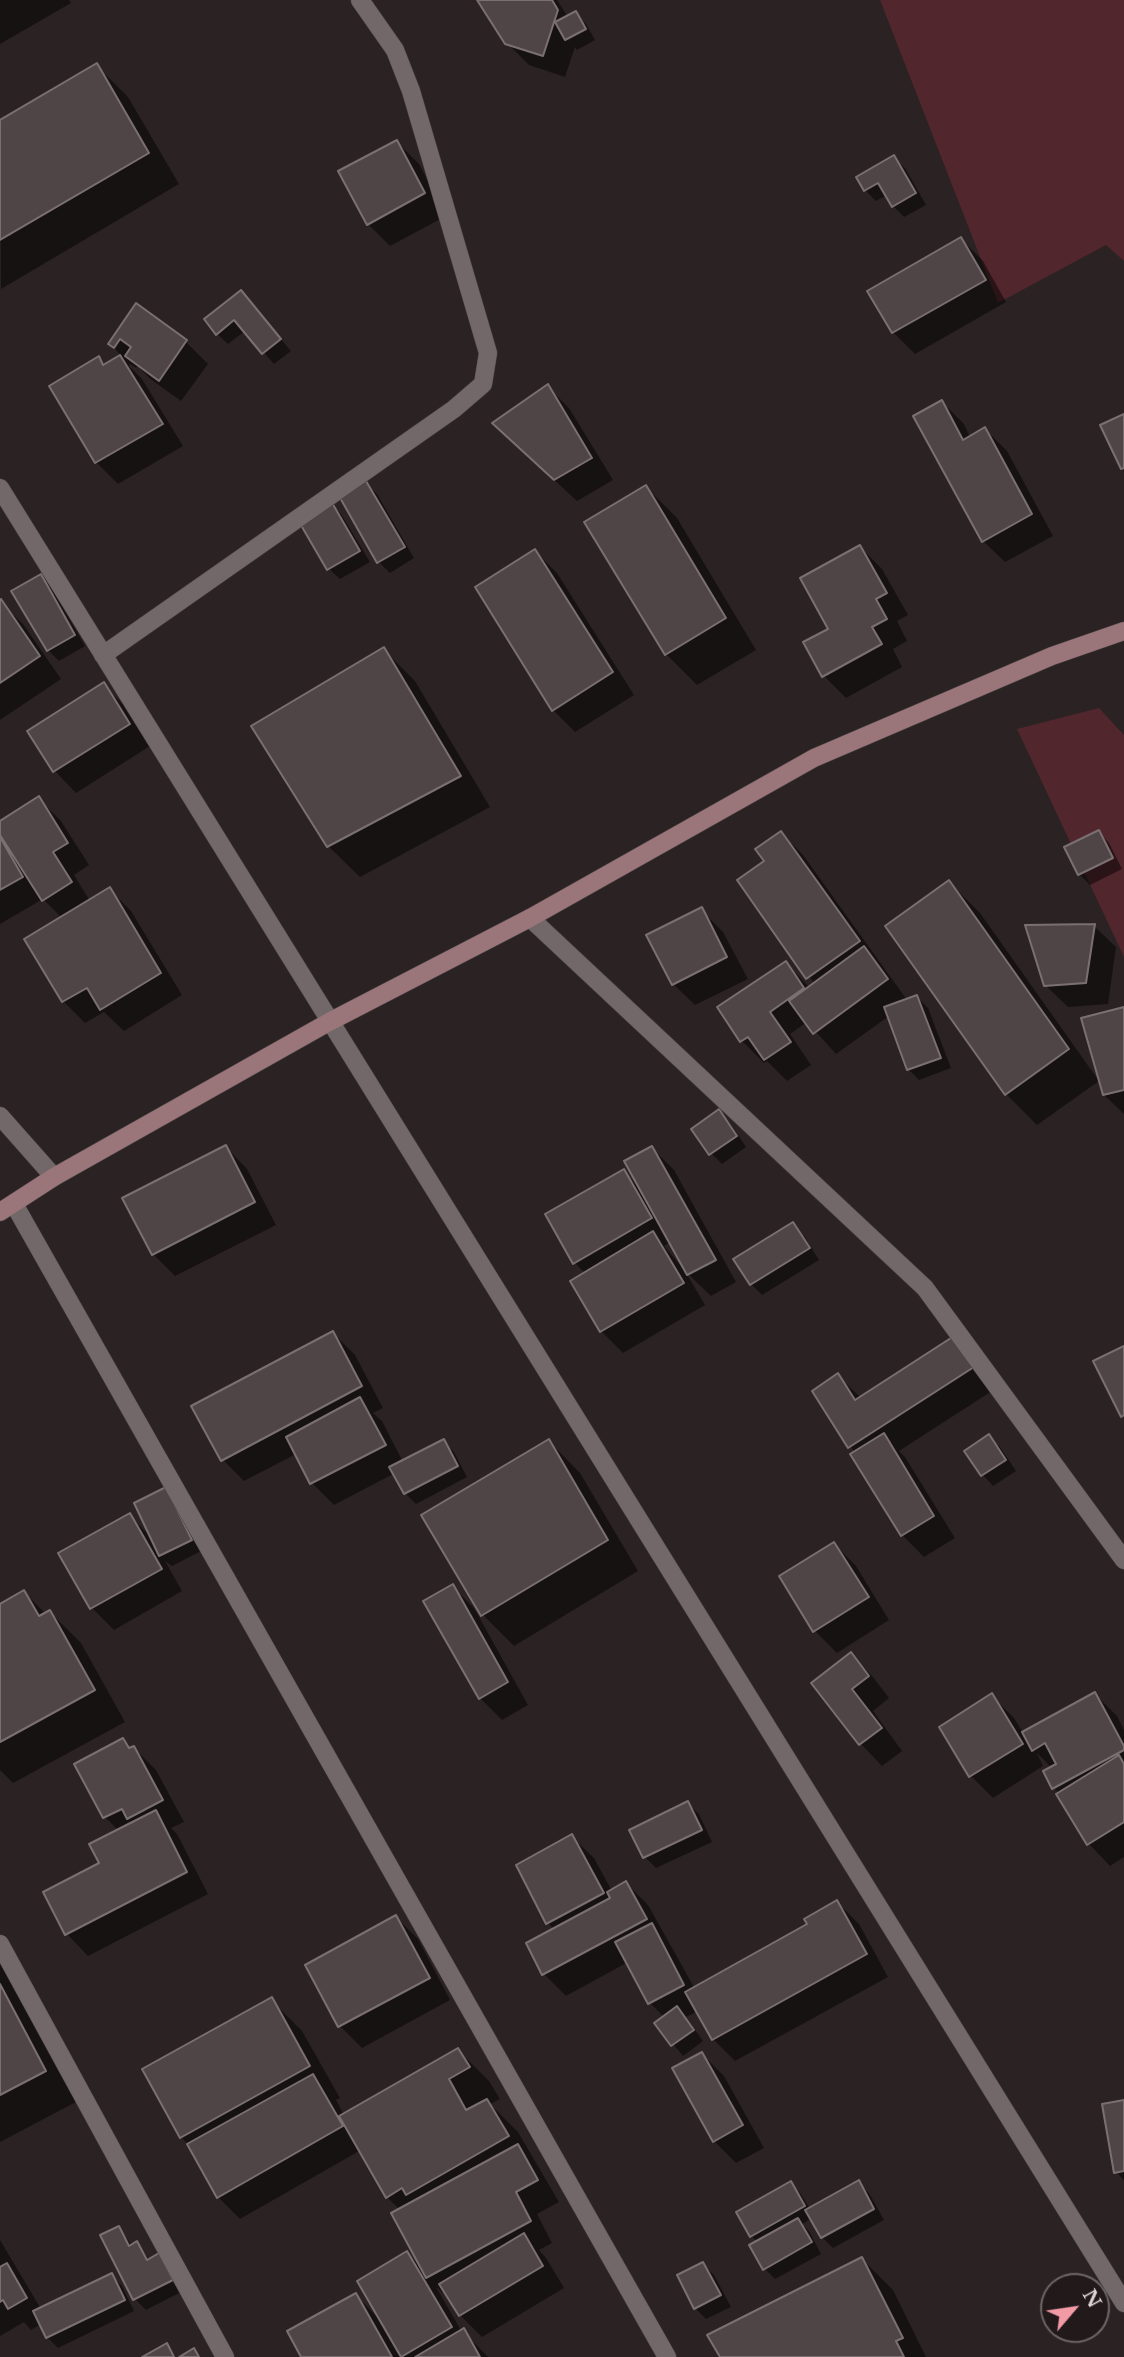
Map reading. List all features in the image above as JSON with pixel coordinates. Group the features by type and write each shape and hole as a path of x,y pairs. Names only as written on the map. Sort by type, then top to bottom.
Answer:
{"street":[{"path":"103,655 454,409 483,384 488,353 411,91 395,50 360,0"},
{"path":"0,488 1124,2303"},
{"path":"667,2357 7,1208 54,1177 329,1022 530,918 814,758 1052,656 1124,631"},
{"path":"530,918 925,1288 1124,1560"},
{"path":"0,1116 54,1177"},
{"path":"0,1944 225,2357"}],"shaded area":[{"path":"880,0 1124,0 1124,261 1106,245 998,303"},
{"path":"1099,708 1124,735 1124,957 1017,729"}],"building":[{"path":"477,0 552,0 558,10 543,56 505,44"},
{"path":"576,11 586,29 565,40 555,22"},
{"path":"97,63 149,153 0,240 0,120"},
{"path":"397,140 425,193 367,225 338,171"},
{"path":"894,155 916,193 892,207 878,183 864,191 856,177"},
{"path":"961,237 986,280 892,333 867,291"},
{"path":"241,290 281,339 262,354 234,320 216,335 204,319"},
{"path":"136,303 187,340 159,381 125,356 131,347 120,339 114,348 108,344"},
{"path":"120,355 163,424 95,463 49,386 99,356 103,365"},
{"path":"548,384 592,458 554,480 492,423"},
{"path":"942,400 963,440 985,427 1032,514 982,542 913,416"},
{"path":"1124,414 1124,468 1121,469 1100,425"},
{"path":"366,481 405,547 377,563 339,496"},
{"path":"646,485 726,618 665,655 584,522"},
{"path":"331,501 360,551 327,570 298,520"},
{"path":"860,545 887,593 876,599 887,619 872,627 882,644 822,677 803,642 828,629 800,578"},
{"path":"535,549 613,672 552,711 475,587"},
{"path":"41,574 75,635 47,651 11,591"},
{"path":"0,600 40,656 0,683"},
{"path":"384,647 461,776 327,847 251,726"},
{"path":"104,682 130,724 53,772 27,731"},
{"path":"39,796 68,843 53,852 72,882 42,901 0,835 0,821"},
{"path":"1099,830 1113,858 1078,875 1064,847"},
{"path":"781,831 860,941 806,979 737,880 764,861 755,849"},
{"path":"0,837 23,877 0,890"},
{"path":"949,880 1069,1049 1005,1095 885,926"},
{"path":"110,887 161,973 100,1010 87,988 62,1002 24,939"},
{"path":"702,907 727,957 672,985 646,935"},
{"path":"1095,924 1086,983 1044,986 1025,925"},
{"path":"864,946 888,979 813,1034 789,1001"},
{"path":"786,961 804,988 770,1012 791,1042 764,1060 748,1037 740,1042 717,1007"},
{"path":"917,995 941,1058 907,1070 884,1007"},
{"path":"1124,1007 1124,1090 1103,1095 1081,1018"},
{"path":"719,1109 737,1136 709,1155 691,1129"},
{"path":"226,1145 255,1202 152,1255 122,1198"},
{"path":"652,1146 716,1260 687,1275 624,1161"},
{"path":"624,1169 652,1218 573,1264 545,1214"},
{"path":"793,1222 810,1248 750,1285 733,1259"},
{"path":"653,1231 684,1283 600,1332 570,1281"},
{"path":"333,1331 362,1386 221,1461 191,1406"},
{"path":"954,1336 974,1367 848,1448 812,1391 838,1373 855,1400"},
{"path":"1124,1346 1124,1415 1121,1417 1093,1361"},
{"path":"360,1397 386,1445 310,1484 286,1437"},
{"path":"884,1433 934,1516 901,1536 850,1454"},
{"path":"989,1434 1006,1460 981,1476 964,1451"},
{"path":"444,1439 458,1466 404,1494 389,1467"},
{"path":"549,1439 608,1540 481,1616 421,1515"},
{"path":"166,1487 192,1540 159,1556 134,1503"},
{"path":"130,1513 162,1569 90,1609 58,1553"},
{"path":"834,1542 869,1597 813,1632 779,1576"},
{"path":"453,1584 508,1682 479,1699 423,1601"},
{"path":"24,1590 39,1616 50,1610 95,1690 0,1742 0,1604"},
{"path":"851,1652 869,1676 852,1689 882,1728 859,1745 811,1683"},
{"path":"1095,1692 1124,1750 1052,1789 1043,1771 1056,1764 1045,1743 1032,1751 1022,1732"},
{"path":"992,1693 1023,1744 969,1777 939,1727"},
{"path":"123,1738 129,1748 134,1746 163,1800 127,1819 122,1809 103,1818 74,1764"},
{"path":"1119,1755 1124,1764 1124,1822 1087,1845 1056,1794"},
{"path":"688,1801 702,1830 643,1858 629,1830"},
{"path":"156,1810 187,1872 65,1935 43,1892 99,1863 89,1844"},
{"path":"572,1834 604,1893 546,1924 516,1865"},
{"path":"626,1881 647,1919 542,1975 526,1943 610,1898 607,1892"},
{"path":"837,1900 867,1954 712,2040 685,1992 807,1924 804,1919"},
{"path":"396,1915 430,1978 338,2027 305,1965"},
{"path":"652,1923 684,1985 648,2004 615,1942"},
{"path":"0,1984 46,2071 0,2095"},
{"path":"272,1997 310,2066 180,2138 142,2069"},
{"path":"677,2006 694,2030 671,2046 654,2023"},
{"path":"458,2048 470,2067 449,2079 466,2110 487,2099 509,2136 406,2195 402,2188 386,2198 339,2116"},
{"path":"702,2052 743,2125 713,2142 672,2068"},
{"path":"313,2074 343,2126 217,2198 187,2144"},
{"path":"1124,2100 1124,2171 1114,2173 1102,2104"},
{"path":"518,2144 538,2180 516,2192 531,2221 426,2278 391,2213"},
{"path":"859,2180 874,2209 821,2238 805,2210"},
{"path":"791,2181 805,2206 750,2237 736,2212"},
{"path":"798,2218 812,2242 763,2270 749,2245"},
{"path":"119,2226 129,2246 137,2241 147,2260 159,2253 173,2280 133,2300 100,2235"},
{"path":"524,2233 543,2266 459,2316 439,2284"},
{"path":"407,2251 452,2327 401,2357 357,2281"},
{"path":"862,2257 903,2338 896,2341 904,2357 720,2357 707,2335"},
{"path":"703,2262 721,2295 694,2309 677,2275"},
{"path":"7,2263 27,2298 8,2309 3,2300 0,2302 0,2267"},
{"path":"112,2273 125,2300 46,2338 33,2311"},
{"path":"356,2293 392,2357 301,2357 287,2331"},
{"path":"464,2328 480,2357 415,2357"},
{"path":"167,2343 174,2357 142,2357"},
{"path":"194,2348 199,2357 179,2357"}]}
